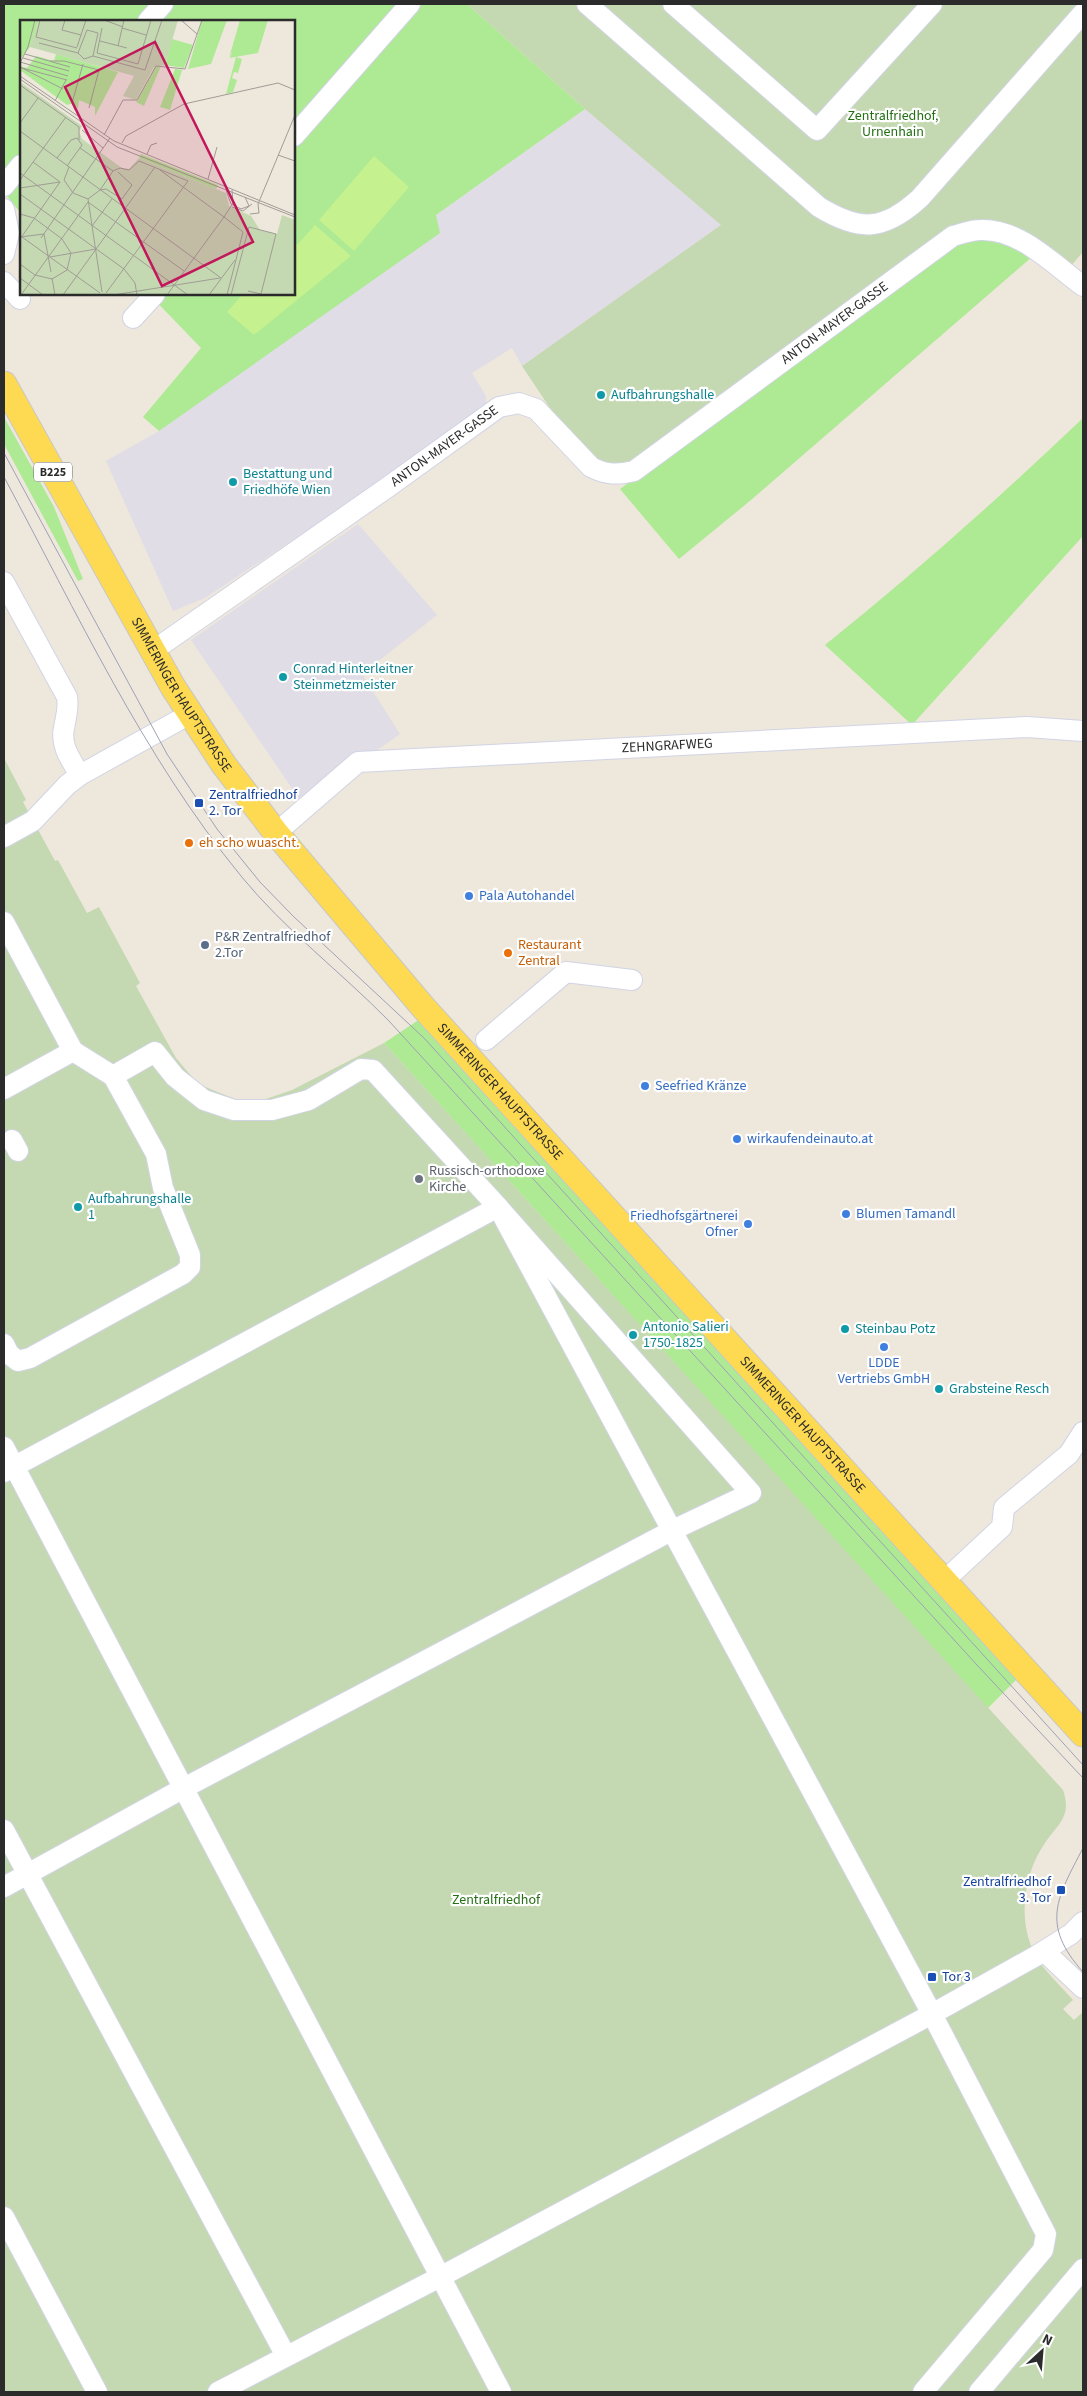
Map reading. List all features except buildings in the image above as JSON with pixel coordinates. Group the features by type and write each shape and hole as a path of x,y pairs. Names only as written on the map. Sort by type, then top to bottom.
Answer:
{"main road":[{"name":"SIMMERINGER HAUPTSTRASSE","path":"4,384 190,714 224,765 276,833 423,1008 1083,1734"}],"street":[{"path":"149,20 163,4"},
{"path":"295,135 410,4"},
{"path":"587,4 819,207 840,220 857,224 879,224 902,214 914,203 1083,13"},
{"path":"673,4 817,130 932,4"},
{"path":"4,186 20,166"},
{"path":"4,209 9,233 4,254"},
{"name":"ANTON-MAYER-GASSE","path":"154,650 372,498 498,407 519,403 536,409 591,467 602,473 619,475 634,471 953,236 979,230 1004,232 1031,247 1083,286"},
{"path":"4,282 20,299"},
{"path":"133,318 154,295"},
{"path":"4,582 67,697 68,716 63,736 64,748 80,775"},
{"path":"4,837 33,821 67,785 80,775 190,714"},
{"name":"ZEHNGRAFWEG","path":"276,833 358,762 1027,727 1083,732"},
{"path":"4,922 73,1051 113,1076 156,1154 163,1188 190,1255 190,1267 183,1274 30,1358 18,1361 9,1354 4,1344"},
{"path":"486,1040 566,972 632,980"},
{"path":"4,1089 73,1051"},
{"path":"4,1887 182,1789 672,1530 751,1493 498,1206 373,1070 360,1069 310,1100 272,1110 234,1110 204,1100 175,1077 154,1052 113,1076"},
{"path":"9,1469 498,1206"},
{"path":"498,1206 932,2014 1046,2234 1044,2250 923,2392"},
{"path":"944,1581 1002,1527 1004,1508 1069,1454 1083,1432"},
{"path":"4,1447 9,1469 182,1789 501,2392"},
{"path":"4,1830 286,2356"},
{"path":"218,2392 440,2277 932,2014 1072,1934 1083,1922"},
{"path":"1044,1951 1083,1988"},
{"path":"4,2216 97,2392"},
{"path":"980,2392 1083,2270"}],"shaded area":[{"path":"585,109 722,225 522,366 512,348 472,373 486,396 486,404 342,507 205,598 173,611 106,461 159,431 436,215"},
{"path":"358,524 437,615 362,674 400,734 302,803 191,640"}],"green space":[{"path":"4,4 467,4 585,109 436,215 440,233 159,431 143,417 201,348 150,295 295,295 295,20 20,20 20,214 4,192"},
{"name":"Zentralfriedhof, Urnenhain","path":"467,4 1083,4 1083,252 1070,267 974,223 624,468 590,458 556,417 522,366 721,225 585,109"},
{"path":"374,156 409,187 354,251 319,220"},
{"path":"315,225 351,256 254,335 227,312 242,295 295,295 295,244 298,244"},
{"path":"966,237 1004,241 1033,256 751,500 679,559 620,489"},
{"path":"4,417 54,507 83,579 78,581 4,444"},
{"path":"1083,418 1083,536 912,725 825,645 957,534"},
{"name":"Zentralfriedhof","path":"4,758 26,800 23,802 55,861 58,860 87,913 99,907 140,983 136,986 176,1058 198,1084 235,1099 266,1099 292,1090 384,1043 1063,1790 1066,1806 1065,1813 1063,1819 1045,1843 1032,1869 1027,1884 1025,1914 1026,1929 1036,1956 1048,1973 1073,2000 1063,2009 1074,2020 1083,2012 1083,2392 4,2392"},
{"path":"420,1019 1018,1678 988,1708 384,1043"}],"tram line":[{"path":"4,453 167,754 217,829 260,882 293,916 424,1038 1083,1765"},
{"path":"4,477 85,631 142,733 206,830 241,876 276,915 389,1021 977,1665 1083,1778"},
{"path":"1083,1848 1066,1882 1057,1911 1057,1925 1061,1939 1083,1972"}],"place":[{"name":"Aufbahrungshalle","path":"601,395"},
{"name":"Bestattung und Friedhöfe Wien","path":"233,482"},
{"name":"Conrad Hinterleitner Steinmetzmeister","path":"283,677"},
{"name":"Zentralfriedhof 2. Tor","path":"199,803"},
{"name":"eh scho wuascht.","path":"189,843"},
{"name":"Pala Autohandel","path":"469,896"},
{"name":"P&R Zentralfriedhof 2.Tor","path":"205,945"},
{"name":"Restaurant Zentral","path":"508,953"},
{"name":"Seefried Kränze","path":"645,1086"},
{"name":"wirkaufendeinauto.at","path":"737,1139"},
{"name":"Russisch-orthodoxe Kirche","path":"419,1179"},
{"name":"Aufbahrungshalle 1","path":"78,1207"},
{"name":"Blumen Tamandl","path":"846,1214"},
{"name":"Friedhofsgärtnerei Ofner","path":"748,1224"},
{"name":"Steinbau Potz","path":"845,1329"},
{"name":"Antonio Salieri 1750-1825","path":"633,1335"},
{"name":"LDDE Vertriebs GmbH","path":"884,1347"},
{"name":"Grabsteine Resch","path":"939,1389"},
{"name":"Zentralfriedhof 3. Tor","path":"1061,1890"},
{"name":"Tor 3","path":"932,1977"}]}
